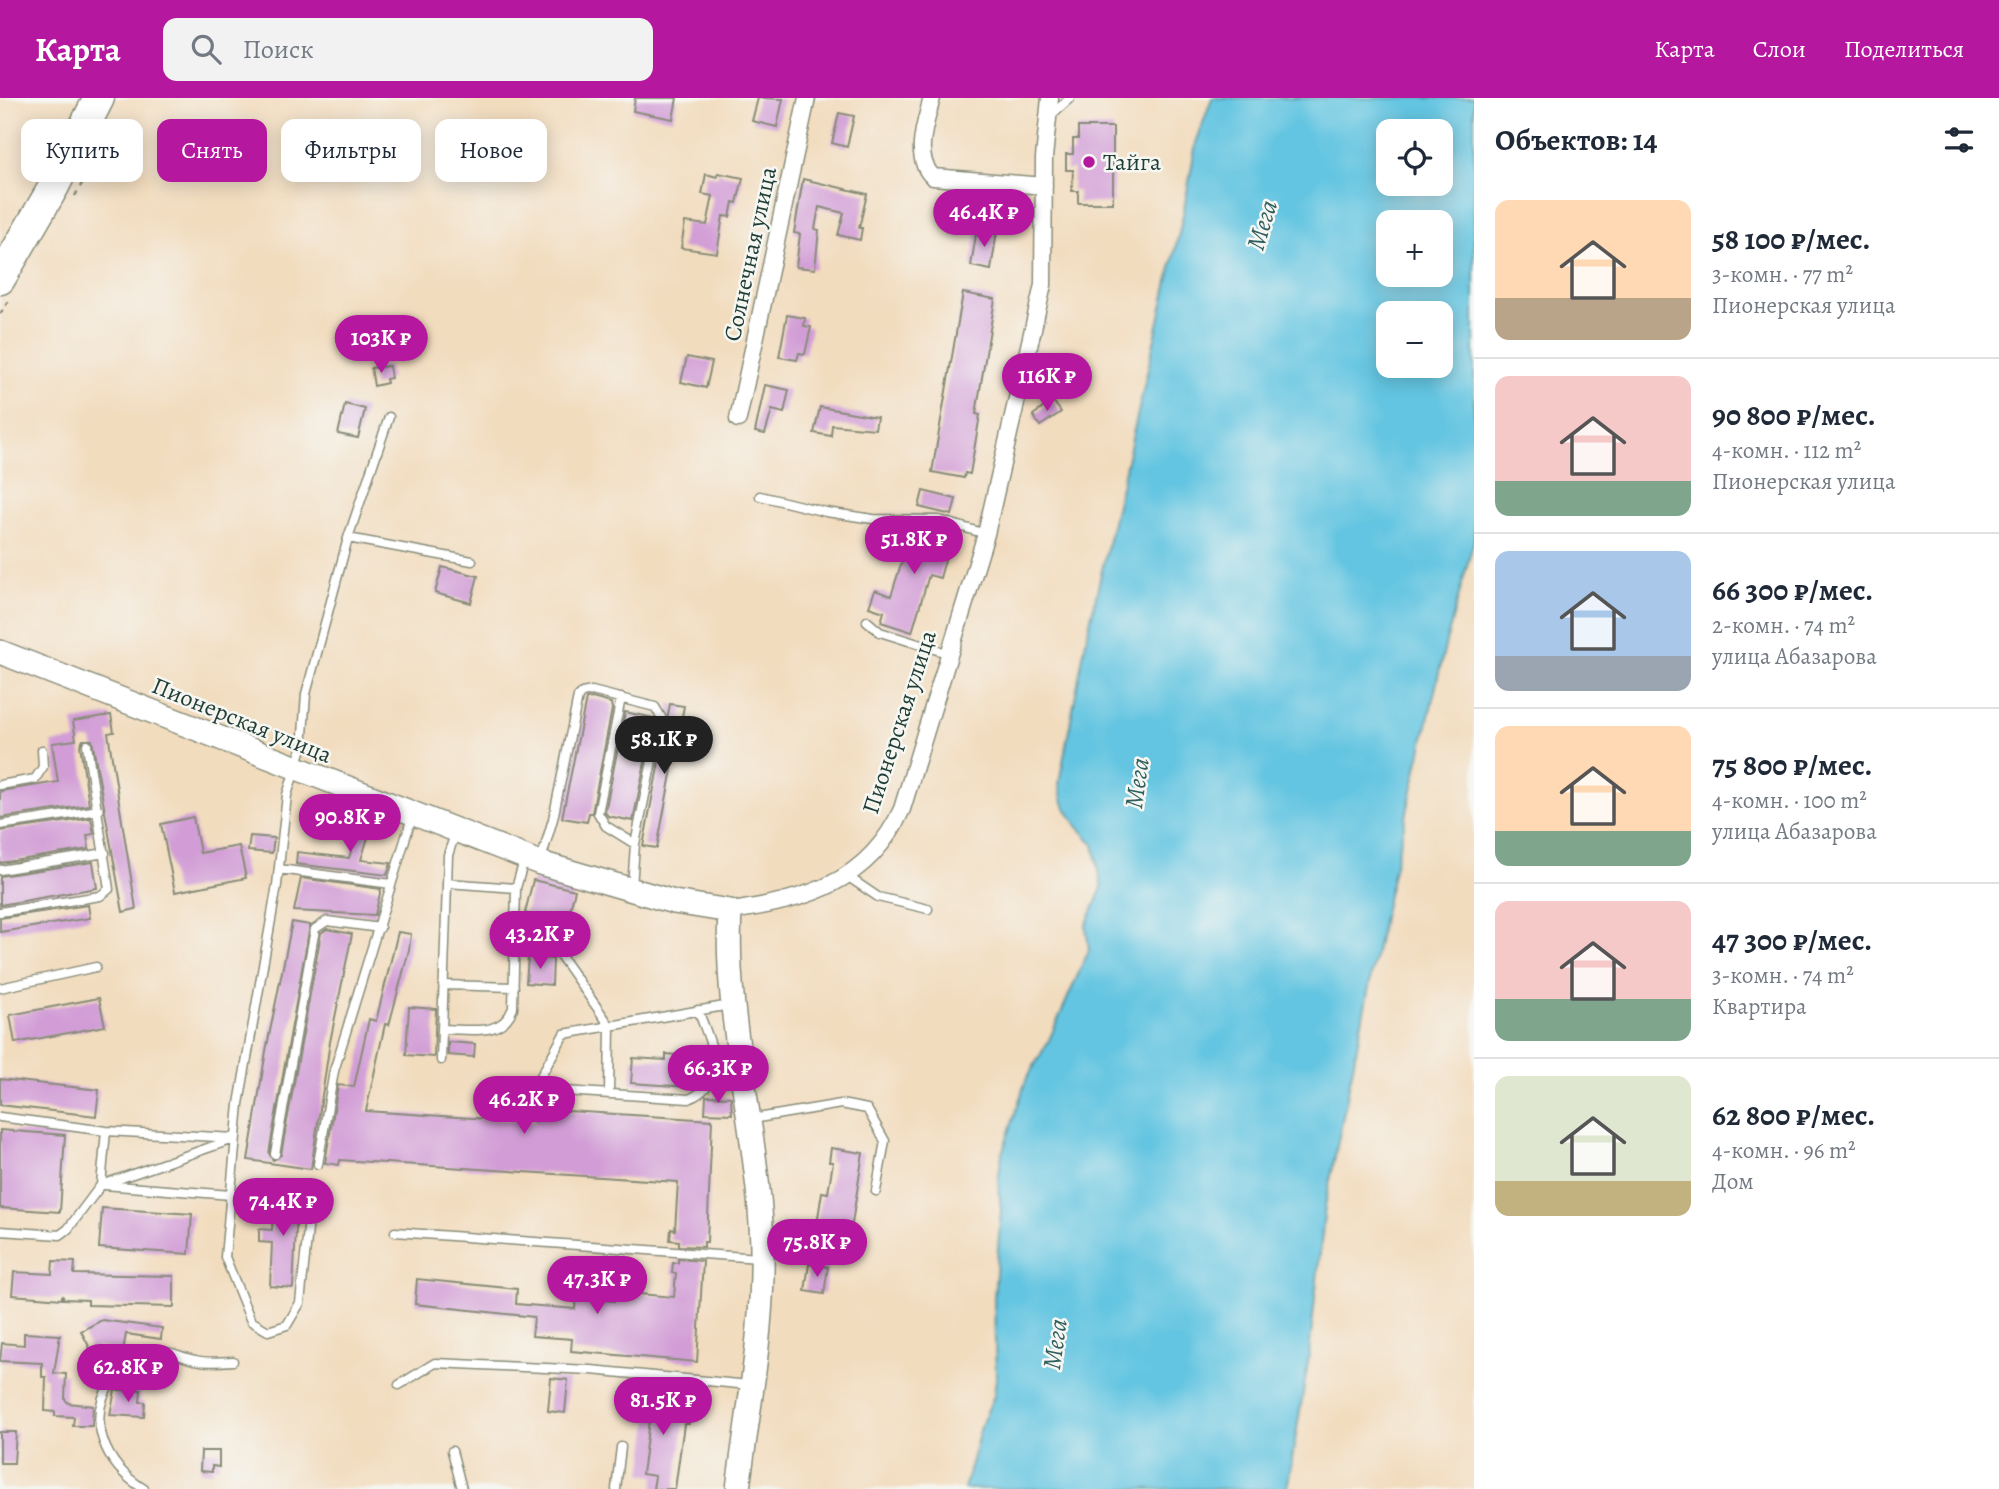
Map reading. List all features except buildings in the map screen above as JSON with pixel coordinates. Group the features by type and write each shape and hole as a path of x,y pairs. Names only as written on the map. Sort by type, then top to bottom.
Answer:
{"highway":[{"path":"0,240 77,98"},
{"path":"0,279 53,188 99,98"}],"street":[{"name":"Солнечная улица","path":"738,419 807,98"},
{"path":"932,98 922,142 922,160 933,177 1044,186"},
{"name":"Пионерская улица","path":"0,652 456,832 532,860 632,891 704,909 730,911 811,893 847,876 871,858 893,829 909,788 986,534 1044,285 1044,186 1050,98"},
{"path":"730,911 728,964 761,1214 762,1258 760,1314 738,1489"}],"lane":[{"path":"1047,118 1070,98"},
{"path":"312,1192 300,1303 287,1325 268,1331 251,1321 225,1257 235,1138 279,869 287,795 304,734 306,694 348,538 389,416"},
{"path":"760,496 826,512 873,519 939,520 986,534"},
{"path":"348,538 472,561"},
{"path":"867,621 880,632 950,654"},
{"path":"442,1029 495,1029 504,1026 513,1008 516,888 553,820 578,697 587,691 655,707 662,717 635,844 632,891"},
{"path":"621,698 598,813 606,826 635,844"},
{"path":"0,912 100,896 110,885 87,745"},
{"path":"0,785 35,779 43,767 42,750"},
{"path":"0,825 99,810"},
{"path":"318,1164 334,1071 413,815"},
{"path":"441,1060 448,855 456,832"},
{"path":"0,870 105,853"},
{"path":"279,869 391,884"},
{"path":"847,876 878,898 928,909"},
{"path":"447,883 516,888"},
{"path":"275,1154 315,929 327,921 380,928"},
{"path":"539,932 560,955 610,1026 609,1094"},
{"path":"0,988 96,967"},
{"path":"443,985 514,987"},
{"path":"524,1107 564,1034 732,1004"},
{"path":"533,1089 689,1099 711,1084 715,1071 711,1046 698,1010"},
{"path":"749,1120 841,1104 867,1108 886,1141 876,1191"},
{"path":"0,1117 106,1131 235,1138"},
{"path":"102,1185 106,1131"},
{"path":"0,1231 60,1235 68,1229 102,1185 235,1138"},
{"path":"102,1185 231,1195"},
{"path":"396,1232 762,1258"},
{"path":"144,1489 119,1466 103,1444 99,1421 107,1387 131,1361 156,1351 197,1361 233,1361"},
{"path":"399,1385 435,1363 591,1370 751,1385"},
{"path":"616,1489 621,1447"},
{"path":"452,1451 461,1489"}],"water":[{"name":"Мега","path":"1212,98 1474,98 1474,540 1446,642 1383,917 1325,1206 1308,1363 1287,1489 964,1489 982,1423 994,1396 994,1298 1001,1210 998,1181 1002,1154 1026,1080 1049,1040 1089,950 1086,926 1102,888 1094,844 1077,826 1063,803 1059,783 1086,640 1182,220 1196,143"}],"place":[{"name":"Тайга","path":"1089,162"}]}
